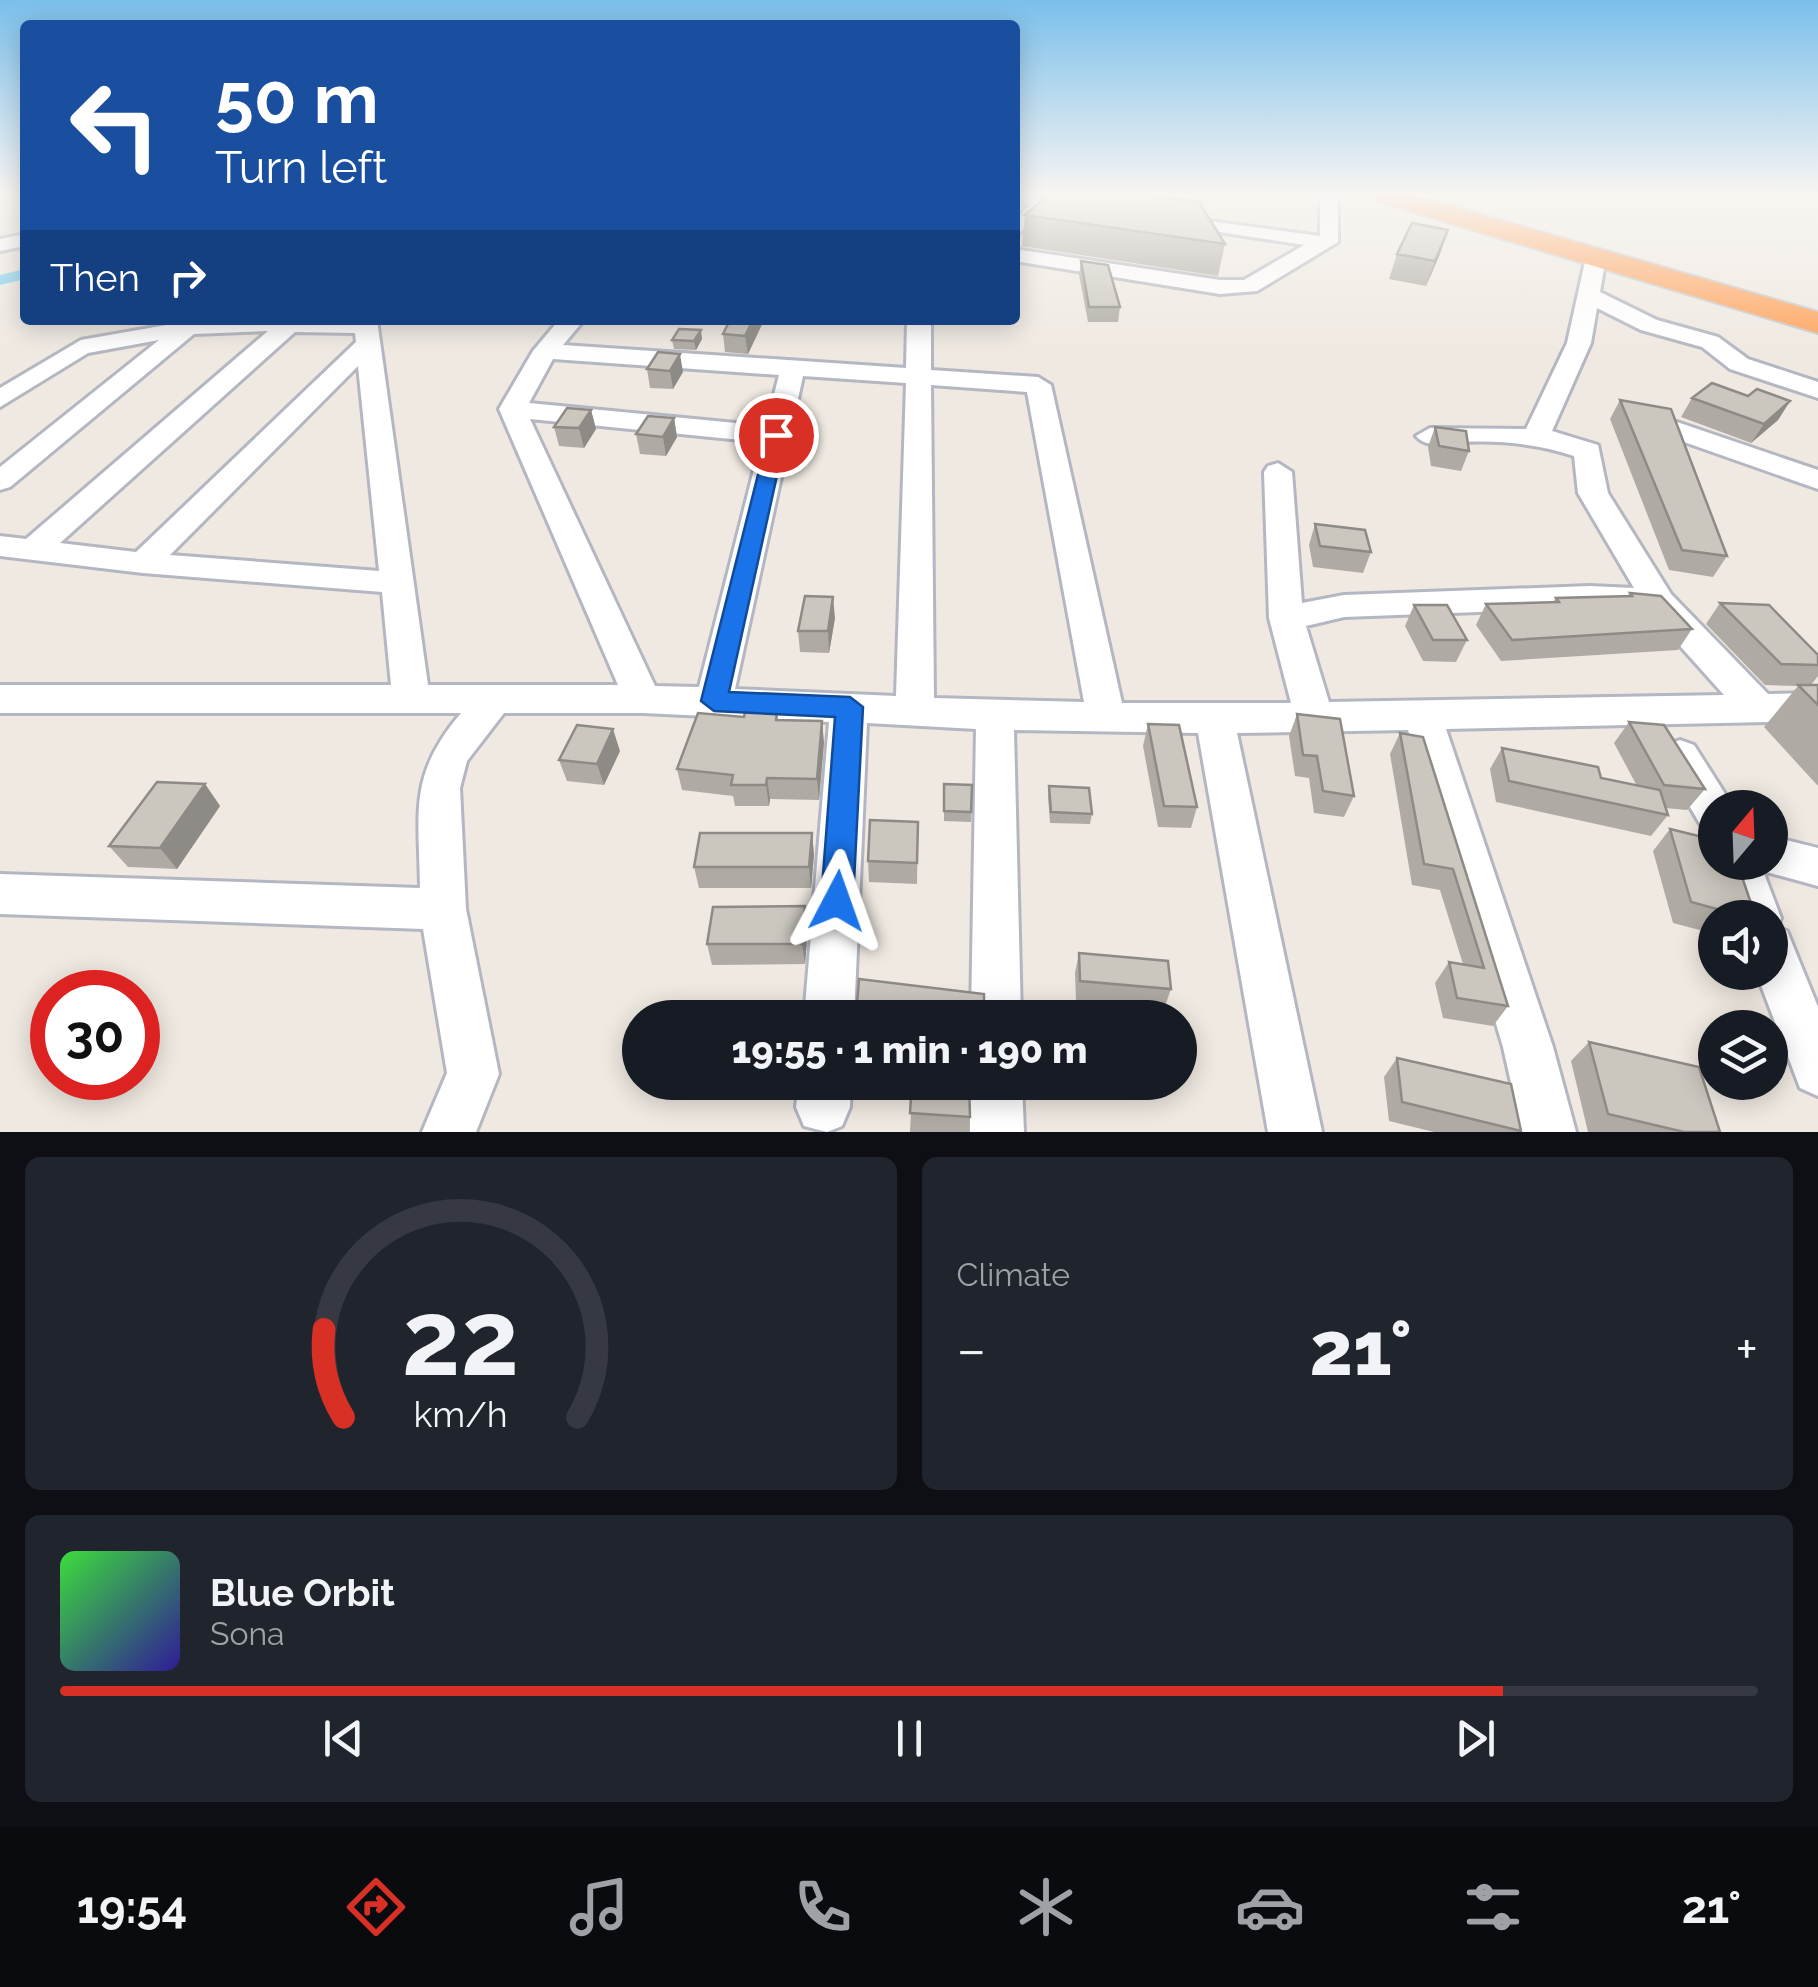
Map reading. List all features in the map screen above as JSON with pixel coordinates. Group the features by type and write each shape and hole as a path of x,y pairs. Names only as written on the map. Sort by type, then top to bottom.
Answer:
{"highway":[{"path":"1562,248 1818,323"},
{"path":"1599,248 1818,313"}],"street":[{"path":"1020,256 1240,288 1315,248"},
{"path":"1540,438 1536,431 1579,343 1596,258"},
{"path":"1586,293 1649,324 1710,342 1739,364 1818,390"},
{"path":"0,398 75,349 208,325"},
{"path":"16,549 289,325"},
{"path":"303,325 366,330"},
{"path":"512,409 545,351 568,325"},
{"path":"915,711 919,325"},
{"path":"0,481 188,328"},
{"path":"143,563 366,330"},
{"path":"366,330 412,696"},
{"path":"545,351 1024,382 1042,388 1106,716"},
{"path":"714,701 793,367"},
{"path":"512,409 776,435"},
{"path":"512,409 643,699"},
{"path":"1677,430 1818,480"},
{"path":"1430,436 1480,433 1540,438 1588,451 1593,493 1659,602 1760,709"},
{"path":"1278,472 1286,618 1314,716"},
{"path":"16,549 398,583"},
{"path":"1286,618 1344,606 1590,597 1659,602"},
{"path":"0,699 412,696 643,699 995,715 1214,719 1818,707"},
{"path":"449,1132 473,1074 443,909 440,776 449,755 496,697"},
{"path":"830,1000 850,707"},
{"path":"1651,710 1701,790"},
{"path":"1422,712 1528,1046 1549,1132"},
{"path":"995,715 996,1000"},
{"path":"1214,719 1296,1132"},
{"path":"1788,860 1818,867"},
{"path":"0,894 443,909"},
{"path":"1787,990 1818,1070"},
{"path":"996,1100 996,1132"}],"building":[{"path":"1400,248 1441,248 1435,261 1397,254"},
{"path":"1081,261 1108,265 1120,307 1089,307"},
{"path":"728,325 750,325 745,336 723,334"},
{"path":"679,329 701,330 694,341 672,340"},
{"path":"658,352 680,354 670,371 647,369"},
{"path":"1712,383 1748,396 1757,389 1790,401 1764,424 1692,398"},
{"path":"1620,400 1671,409 1727,556 1682,550"},
{"path":"567,408 591,410 579,428 554,427"},
{"path":"648,416 674,418 663,437 636,434"},
{"path":"1435,427 1466,431 1469,451 1439,446"},
{"path":"1315,524 1365,530 1371,552 1320,546"},
{"path":"1630,593 1661,596 1692,629 1512,640 1486,604 1632,596"},
{"path":"805,596 833,597 828,631 798,631"},
{"path":"1720,603 1769,605 1818,655 1818,665 1781,664"},
{"path":"1414,605 1447,605 1467,640 1433,640"},
{"path":"1798,685 1818,685 1818,705"},
{"path":"745,712 777,712 776,720 822,721 817,779 767,778 766,785 731,785 733,775 677,769 698,713 744,717"},
{"path":"1297,714 1340,719 1354,796 1323,791 1317,756 1303,755"},
{"path":"1629,722 1664,725 1705,789 1664,785"},
{"path":"1148,724 1179,725 1197,807 1164,806"},
{"path":"577,725 613,729 597,764 559,760"},
{"path":"1400,733 1423,737 1508,1006 1457,998 1449,962 1484,968 1453,869 1424,864"},
{"path":"1502,748 1598,767 1601,778 1660,790 1668,815 1509,781"},
{"path":"157,782 205,784 160,848 109,846"},
{"path":"944,784 972,785 971,812 944,811"},
{"path":"1049,786 1089,788 1092,814 1051,812"},
{"path":"870,820 918,822 917,863 868,861"},
{"path":"1670,829 1698,836 1698,880 1743,880 1750,900 1691,902"},
{"path":"700,833 812,833 809,867 694,867"},
{"path":"805,906 802,944 707,944 713,907"},
{"path":"1079,953 1168,961 1171,989 1080,981"},
{"path":"859,979 984,994 984,1000 857,1000"},
{"path":"1589,1042 1698,1067 1698,1100 1710,1100 1720,1132 1684,1132 1608,1114"},
{"path":"1397,1058 1511,1084 1521,1131 1402,1102"},
{"path":"911,1100 970,1100 970,1117 910,1113"}],"waterway":[{"path":"0,280 20,275"}],"route":[{"path":"776,435 714,701 850,707 837,901"}]}
